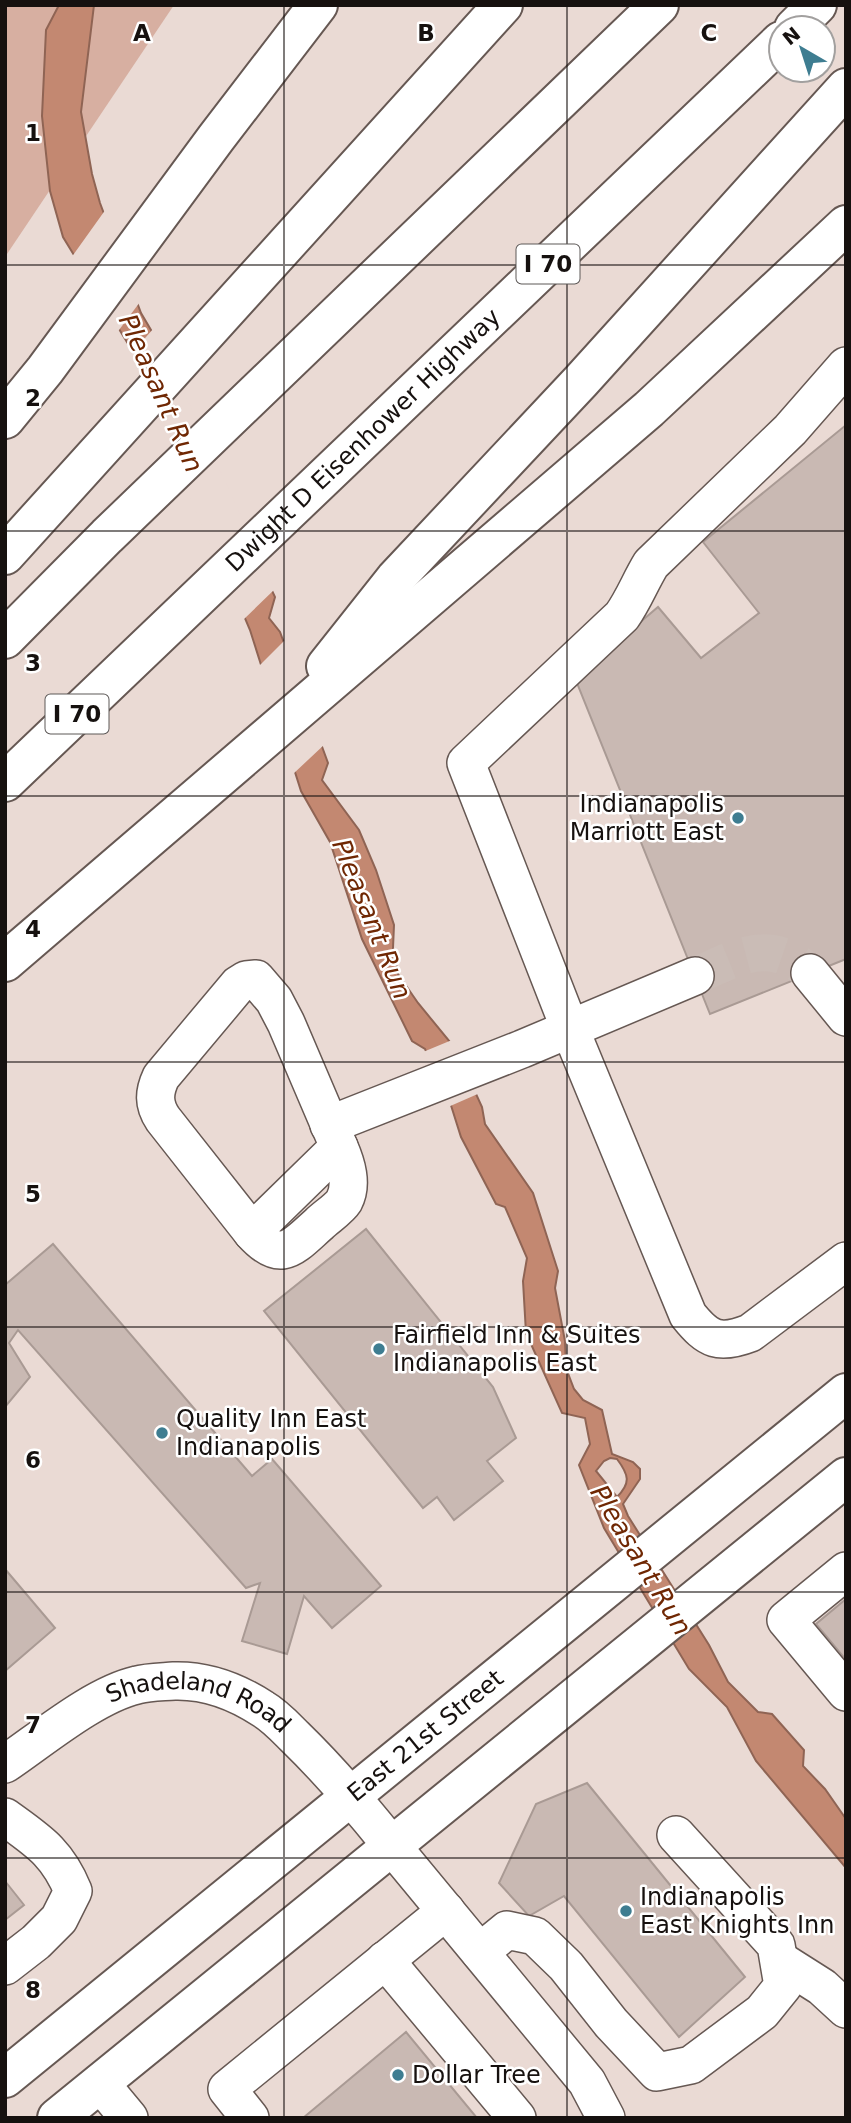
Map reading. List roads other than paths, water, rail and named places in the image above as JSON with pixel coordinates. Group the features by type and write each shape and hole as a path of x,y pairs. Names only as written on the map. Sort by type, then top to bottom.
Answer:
{"main road":[{"path":"216,138 295,5"},
{"path":"5,419 45,370 318,5"},
{"path":"5,555 503,5"},
{"path":"5,639 107,536 659,5"},
{"name":"Dwight D Eisenhower Highway","path":"5,782 767,54"},
{"path":"369,631 395,579 581,381 846,88"},
{"path":"5,962 279,725 369,631 649,409 846,225"},
{"name":"East 21st Street","path":"57,2118 100,2083 371,1821 596,1596 846,1394"},
{"name":"East 21st Street","path":"5,2078 371,1821 629,1653 846,1477"}],"street":[{"path":"846,366 790,430 650,564 635,598 622,616 466,763 570,1029 688,1315 699,1329 712,1339 734,1339 750,1333 846,1261"},
{"path":"810,974 846,1017"},
{"path":"334,1136 274,1000 256,979 246,979 237,985 161,1077 156,1088 156,1109 252,1233 334,1136 388,1103 695,976"},
{"path":"846,1572 786,1620 846,1692"},
{"name":"Shadeland Road","path":"5,1764 116,1692 136,1685 172,1681 199,1682 246,1698 268,1712 313,1754 371,1821 586,2082 606,2118"},
{"path":"5,1817 44,1878 48,1899 40,1917 5,1947"},
{"path":"5,1817 46,1847 64,1869 73,1891 59,1919 36,1942 5,1966"},
{"path":"480,1952 507,1930 535,1936 566,1966 611,2024 657,2072 691,2065 762,2012 783,1986 776,1945 676,1835"},
{"path":"250,2118 227,2089 446,1910"},
{"path":"385,1960 517,2118"},
{"path":"780,1961 822,1987 846,2009"},
{"path":"100,2083 129,2118"}],"water":[{"name":"Pleasant Run","path":"59,5 94,5 81,112 100,203 141,313 275,597 269,618 280,632 328,763 322,780 359,830 376,870 394,925 393,948 398,974 455,1048 482,1107 485,1124 533,1193 558,1271 555,1288 565,1341 566,1368 574,1389 583,1400 602,1410 612,1454 633,1462 640,1469 640,1479 623,1504 628,1516 709,1645 728,1682 758,1712 772,1714 804,1750 803,1766 825,1789 846,1819 846,1868 756,1761 727,1707 689,1669 604,1528 579,1465 590,1444 585,1418 562,1413 526,1333 523,1281 527,1258 505,1207 496,1204 461,1137 449,1099 425,1049 412,1041 362,939 330,842 301,791 250,630 133,352 63,237 50,191 42,116 46,30","holes":["617,1459 627,1479 625,1487 617,1497 596,1471 604,1461"]}],"tunnel":[{"path":"695,976 740,957 767,953 781,955 810,973"}],"place":[{"name":"Indianapolis Marriott East","path":"738,818"},
{"name":"Fairfield Inn & Suites Indianapolis East","path":"379,1349"},
{"name":"Quality Inn East Indianapolis","path":"162,1433"},
{"name":"Indianapolis East Knights Inn","path":"626,1911"},
{"name":"Dollar Tree","path":"398,2075"}]}
